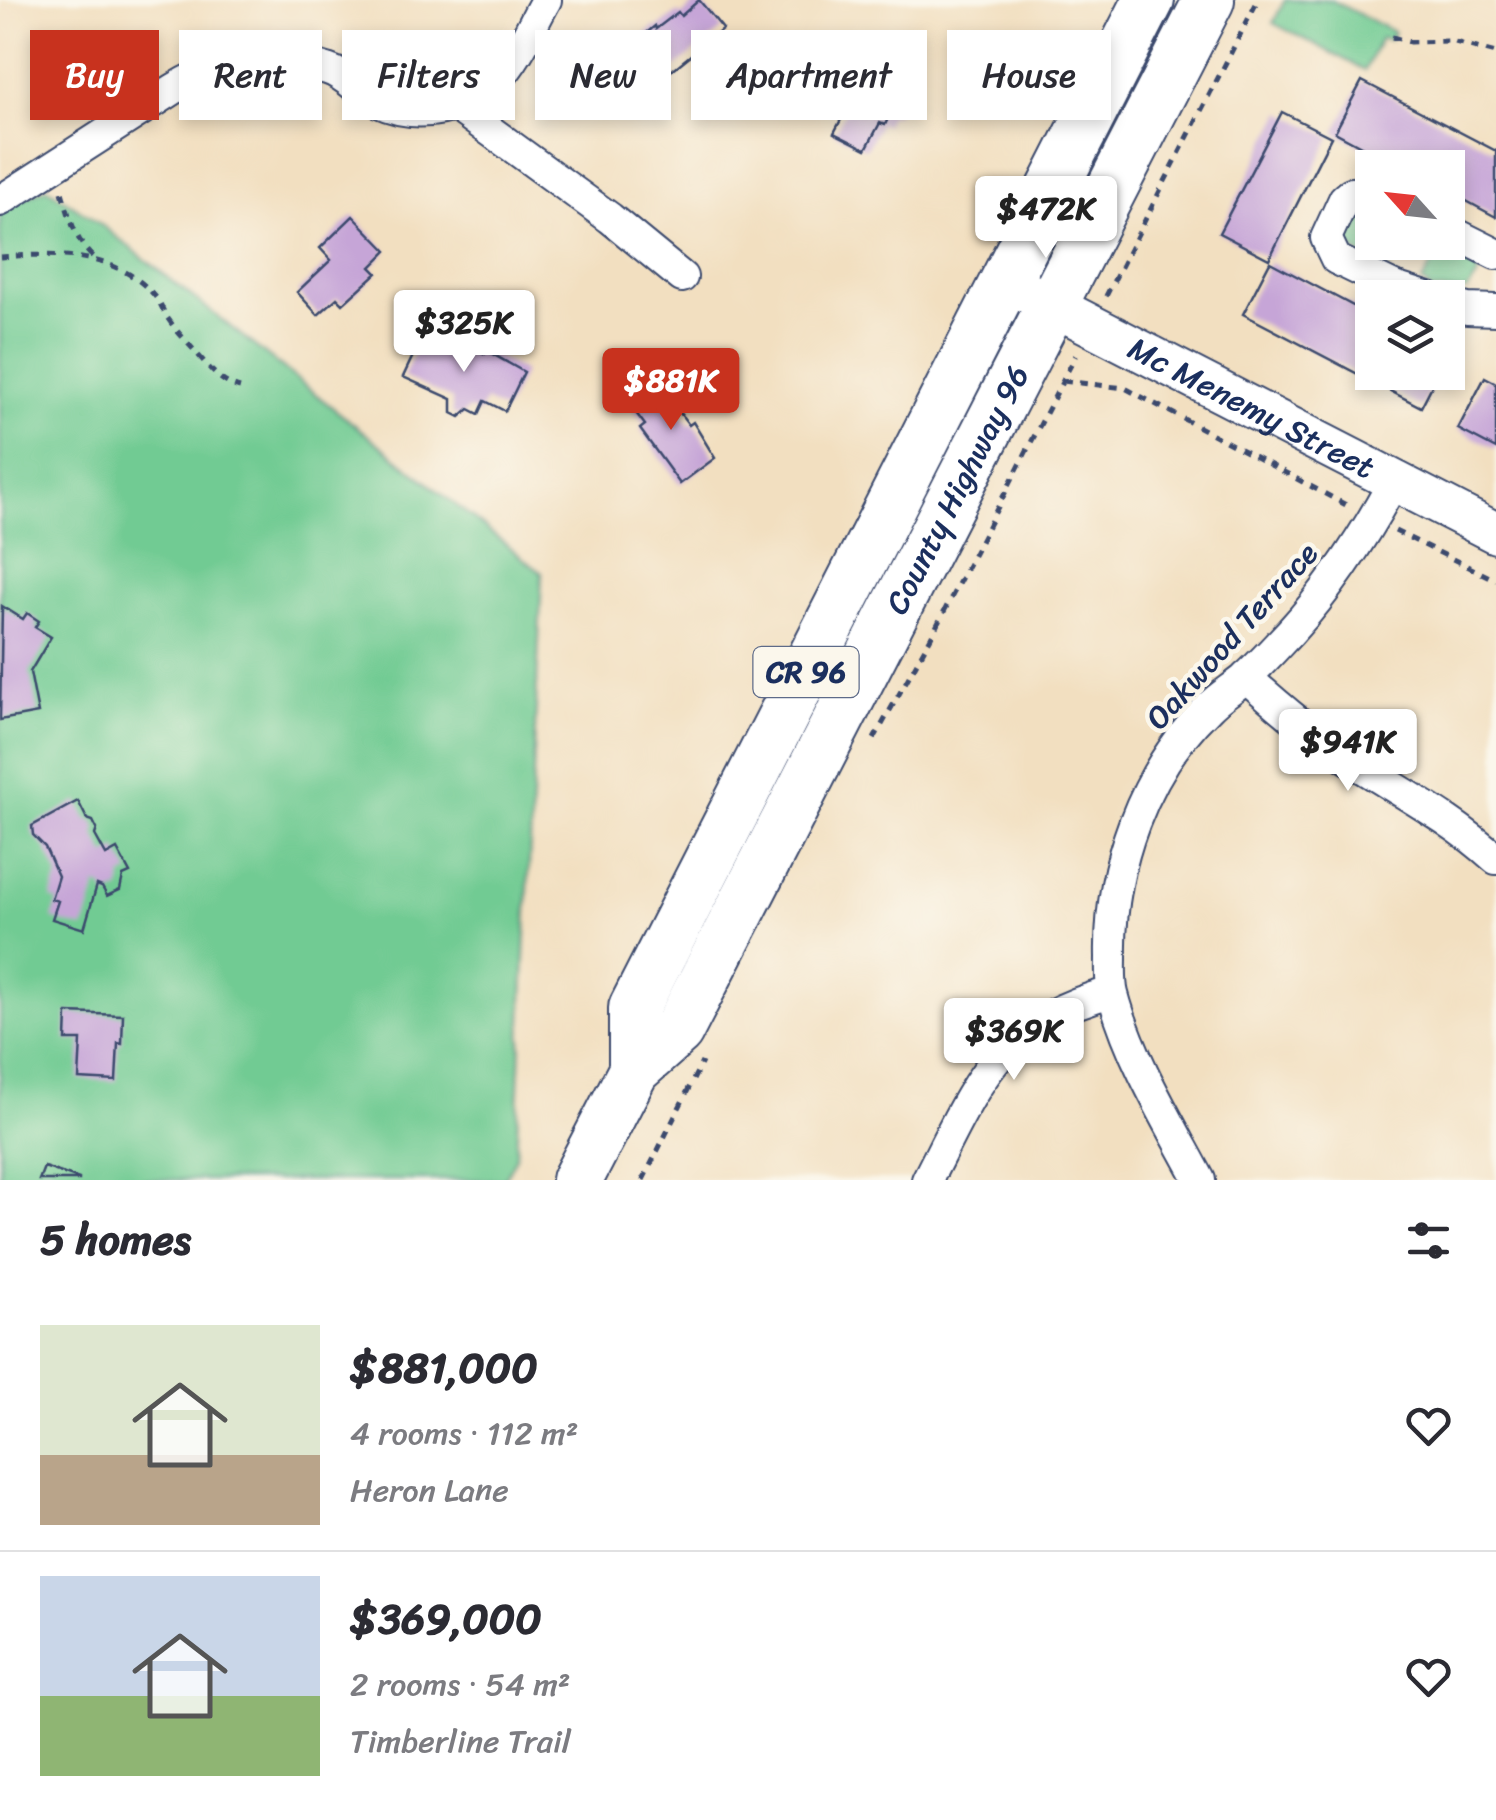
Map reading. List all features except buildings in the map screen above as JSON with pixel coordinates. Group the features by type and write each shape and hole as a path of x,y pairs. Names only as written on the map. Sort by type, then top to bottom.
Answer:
{"main road":[{"name":"County Highway 96","path":"634,1070 634,1008 1149,0"},
{"name":"County Highway 96","path":"577,1180 634,1070 678,1031 1073,314 1209,0"}],"street":[{"path":"515,51 546,0"},
{"path":"0,201 187,81 232,62 262,58 295,60 342,75"},
{"path":"475,120 610,218 682,277"},
{"path":"1355,192 1344,198 1326,238 1336,259 1378,280"},
{"path":"1465,238 1496,254"},
{"name":"Mc Menemy Street","path":"1007,282 1496,533"},
{"path":"1465,307 1496,310"},
{"name":"Oakwood Terrace","path":"1200,1180 1147,1080 1112,992 1110,929 1117,882 1131,832 1174,748 1208,708 1246,678 1333,582 1394,481"},
{"path":"1246,678 1294,720 1346,757 1422,802 1496,859"},
{"path":"927,1180 976,1084 996,1057 1051,1013 1112,992"}],"path":[{"path":"865,754 931,637 1063,380 1073,314 1258,0"},
{"path":"1392,37 1410,42 1451,41 1496,54"},
{"path":"60,183 77,235 96,260"},
{"path":"0,257 96,260 122,270 158,300 166,317 212,372 226,385 240,388"},
{"path":"1063,380 1125,388 1373,520 1496,580"},
{"path":"643,1180 703,1060"}],"green space":[{"path":"1285,0 1331,0 1394,32 1390,40 1381,38 1365,70 1273,23"},
{"path":"47,188 99,223 542,573 516,1157 504,1180 0,1180 0,208"},
{"path":"1355,213 1355,251 1344,234"},
{"path":"1465,257 1479,264 1477,277 1467,291 1465,280 1423,280 1434,260"},
{"path":"1371,260 1396,260 1391,268"}]}
